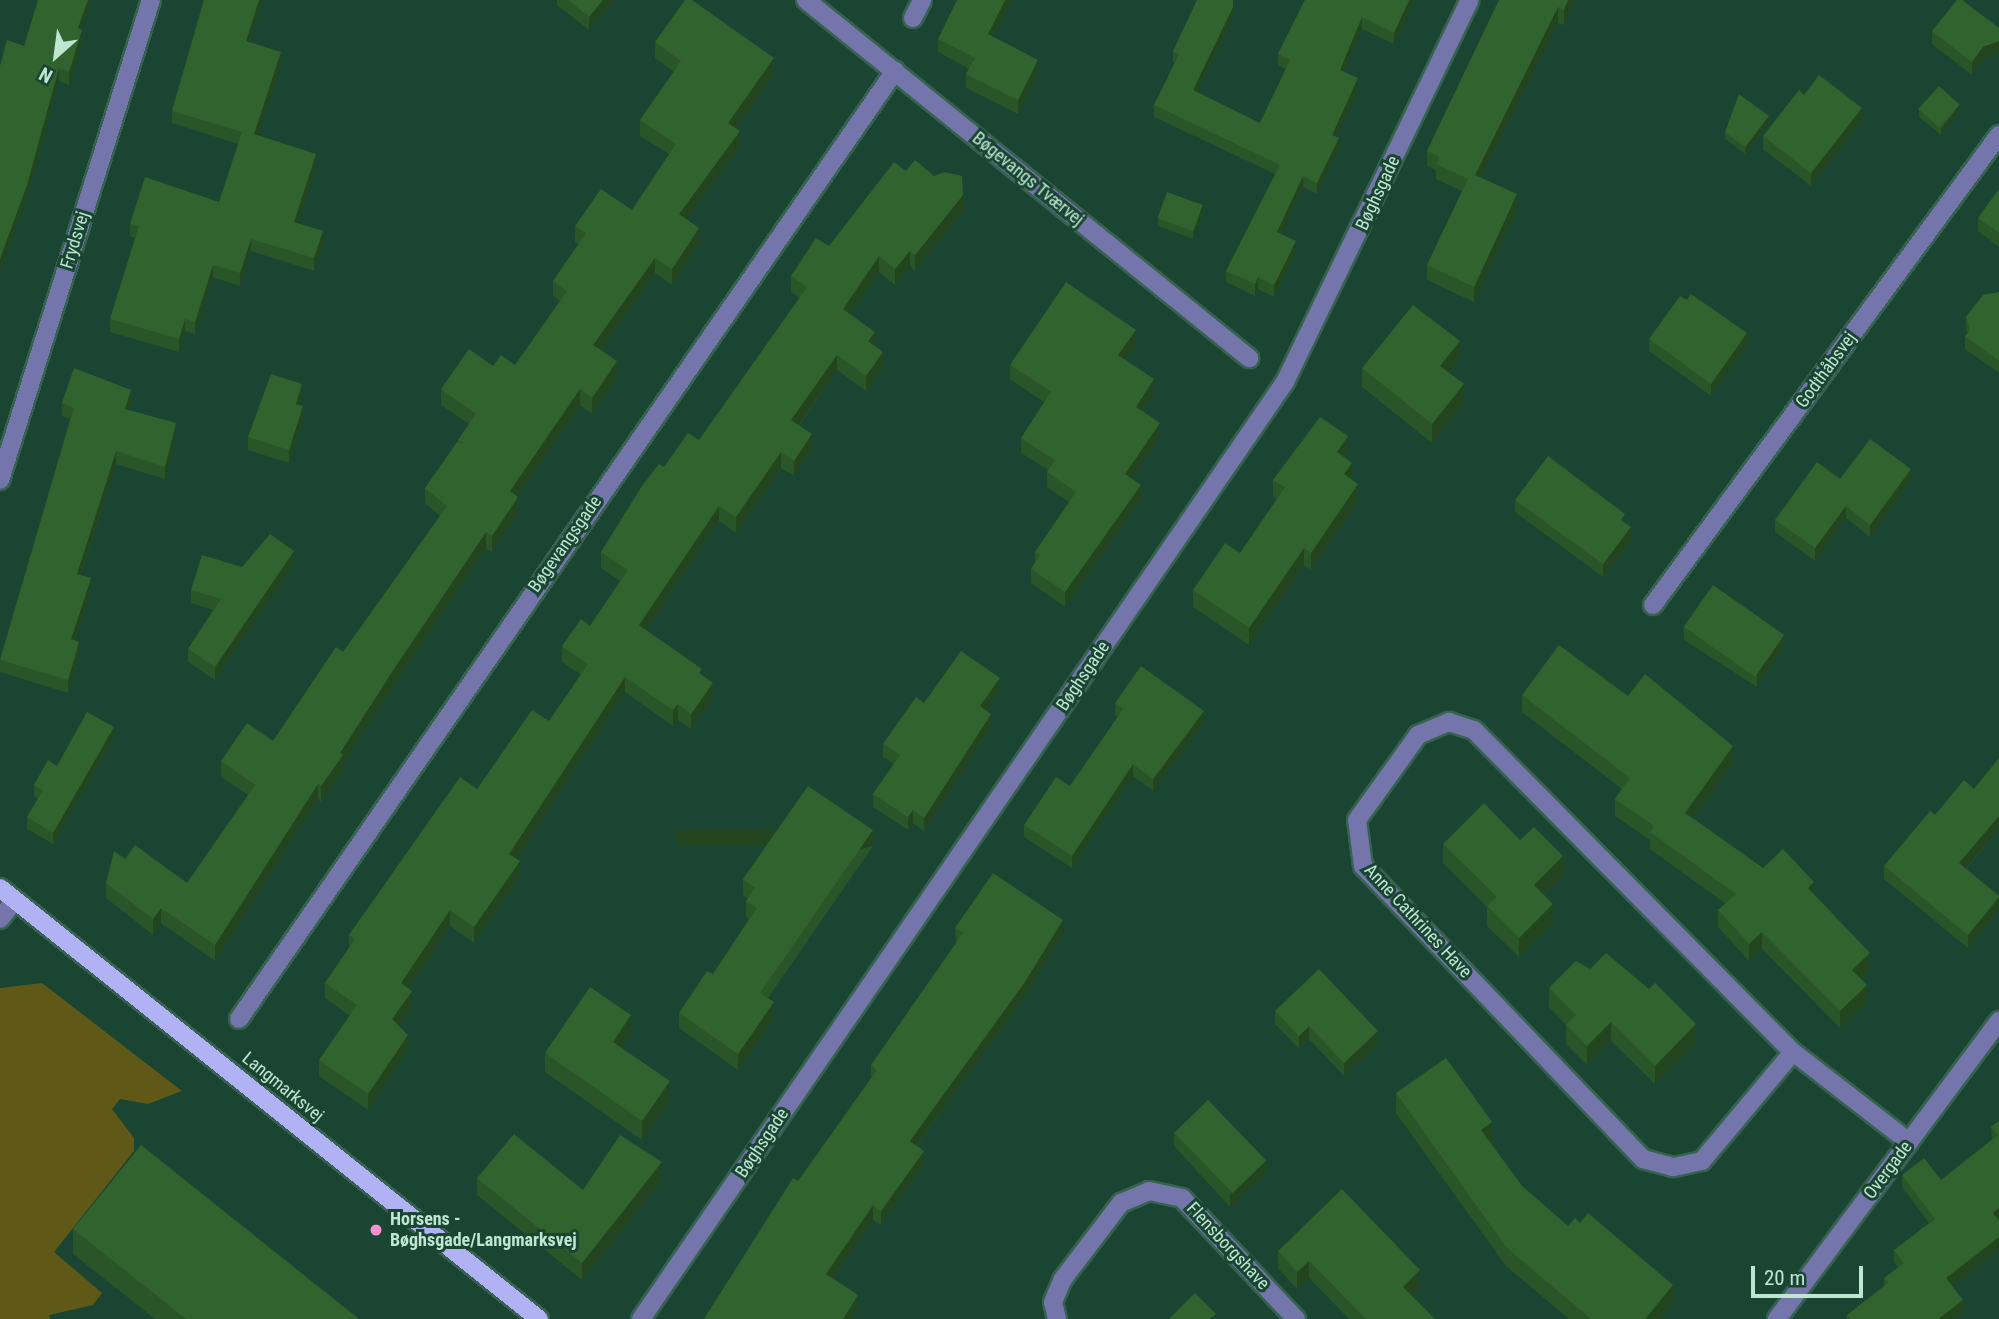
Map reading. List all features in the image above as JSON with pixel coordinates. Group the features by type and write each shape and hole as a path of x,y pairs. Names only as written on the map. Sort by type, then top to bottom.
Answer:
{"main road":[{"name":"Langmarksvej","path":"0,888 539,1319"}],"street":[{"name":"Frydsvej","path":"0,480 151,0"},
{"name":"Bøgevangs Tværvej","path":"806,0 1249,358"},
{"path":"913,18 922,0"},
{"name":"Bøghsgade","path":"641,1319 1285,382 1470,0"},
{"name":"Bøgevangsgade","path":"239,1019 895,71"},
{"name":"Godthåbsvej","path":"1653,605 1999,135"},
{"name":"Anne Cathrines Have","path":"1793,1052 1702,1161 1673,1167 1643,1158 1363,866 1357,820 1418,735 1449,722 1474,730 1793,1052 1909,1142"},
{"path":"0,919 15,900"},
{"name":"Overgade","path":"1777,1319 1999,1021"},
{"name":"Flensborgshave","path":"1057,1319 1053,1302 1063,1279 1121,1203 1149,1191 1182,1198 1297,1319"}],"shaded area":[{"path":"42,983 182,1091 148,1104 120,1099 112,1109 134,1138 134,1151 54,1252 102,1293 93,1305 49,1315 50,1319 0,1319 0,988"}],"building":[{"path":"38,0 88,0 78,28 82,30 69,72 59,68 27,185 0,259 0,66 7,40 24,46"},
{"path":"204,0 259,0 246,41 281,52 254,134 316,154 294,222 323,231 314,258 251,239 240,273 213,265 195,322 185,319 179,339 110,319 139,226 130,224 145,177 219,202 242,132 172,111"},
{"path":"568,0 603,0 589,17"},
{"path":"685,0 692,0 774,58 728,123 740,131 679,214 699,228 672,269 655,258 593,345 617,361 592,398 580,389 510,491 518,497 492,536 486,532 340,753 343,755 321,786 318,784 215,945 161,908 153,919 106,883 114,851 125,859 135,845 187,883 255,785 221,761 247,723 273,741 336,647 343,652 447,506 425,488 457,442 465,444 458,440 476,414 441,389 469,349 493,366 501,355 515,365 567,291 553,281 586,233 575,226 601,189 632,210 676,144 640,120 681,61 655,42"},
{"path":"957,0 1005,0 988,34 1038,60 1018,100 966,74 975,58 938,39"},
{"path":"1197,0 1233,0 1233,7 1193,90 1260,123 1290,60 1278,54 1305,0 1409,0 1394,33 1362,17 1340,70 1358,78 1332,135 1339,138 1317,183 1303,176 1277,232 1296,241 1274,285 1258,277 1255,284 1226,271 1280,165 1154,105 1179,54 1173,51"},
{"path":"1499,0 1568,0 1564,10 1558,7 1475,175 1517,194 1474,287 1427,265 1468,179 1436,164 1440,157 1427,151"},
{"path":"1957,0 1962,0 1999,28 1999,41 1983,47 1972,62 1932,31"},
{"path":"1819,75 1862,108 1811,173 1763,136 1799,90 1804,95"},
{"path":"1939,86 1960,105 1939,128 1918,109"},
{"path":"1739,94 1769,116 1745,147 1725,132"},
{"path":"915,160 934,176 944,172 962,176 963,195 915,255 910,251 895,269 879,256 843,309 875,332 868,341 883,352 866,376 837,355 791,420 812,434 794,461 781,452 736,517 719,506 639,625 702,669 699,673 713,683 691,714 678,704 673,710 625,677 509,854 520,861 474,927 450,910 401,983 412,991 392,1019 408,1035 368,1094 319,1060 357,1005 325,983 355,939 349,935 460,777 477,789 532,710 549,721 588,664 562,646 581,619 590,626 628,570 601,552 642,486 659,464 664,467 688,433 699,440 807,287 791,276 816,238 829,246 894,162 906,171"},
{"path":"1999,189 1999,233 1978,218"},
{"path":"1167,192 1203,205 1193,231 1157,218"},
{"path":"1066,282 1136,330 1118,355 1154,379 1136,407 1160,423 1125,474 1141,485 1065,592 1031,569 1040,555 1035,552 1076,492 1047,472 1055,460 1021,438 1051,392 1010,365"},
{"path":"1999,292 1999,361 1965,336 1970,330 1966,317 1983,295"},
{"path":"1691,294 1747,333 1711,384 1649,339 1680,296 1687,300"},
{"path":"1413,305 1460,341 1440,366 1464,384 1432,424 1362,368"},
{"path":"74,368 131,390 125,409 176,423 165,467 116,451 77,574 91,578 71,639 79,642 68,680 0,660 74,408 62,403"},
{"path":"271,374 302,384 296,404 303,406 289,450 248,437"},
{"path":"1320,417 1348,436 1337,452 1352,463 1344,474 1358,484 1311,553 1304,548 1249,628 1193,590 1225,543 1240,553 1285,487 1273,480"},
{"path":"1870,439 1911,469 1870,525 1846,506 1815,548 1775,520 1817,462 1840,479"},
{"path":"1548,456 1625,514 1621,520 1631,527 1603,564 1515,500"},
{"path":"270,534 294,551 215,667 188,649 221,599 191,590 202,555 242,567"},
{"path":"1713,585 1784,635 1755,677 1684,627"},
{"path":"1559,645 1628,696 1645,674 1733,746 1685,813 1763,868 1783,849 1814,882 1808,888 1870,953 1852,970 1867,985 1840,1011 1762,932 1749,944 1718,910 1736,894 1650,832 1654,826 1615,799 1630,778 1522,695"},
{"path":"961,651 1000,678 980,706 991,714 924,818 913,810 908,817 873,794 900,755 883,744 916,697 924,703"},
{"path":"1141,666 1204,711 1153,779 1133,764 1072,856 1024,825 1056,777 1070,786 1123,709 1115,703"},
{"path":"87,712 114,727 53,833 27,817 43,790 34,785 48,760 57,766"},
{"path":"1999,758 1999,816 1959,863 1999,897 1968,935 1884,866 1930,811 1935,815 1964,780 1974,789"},
{"path":"808,786 873,830 760,993 774,1002 738,1054 679,1013 707,971 713,974 757,908 746,901 755,888 743,879"},
{"path":"1484,803 1520,840 1534,827 1563,856 1534,885 1553,904 1519,938 1487,906 1497,897 1443,844"},
{"path":"993,873 1063,920 1025,982 910,1141 924,1151 881,1211 873,1205 826,1274 858,1295 843,1319 704,1319 793,1178 798,1181 877,1070 871,1065 963,933 955,928"},
{"path":"1606,953 1649,989 1655,983 1696,1024 1655,1066 1611,1022 1587,1046 1566,1025 1576,1015 1549,988 1576,961 1590,969"},
{"path":"1319,969 1378,1031 1344,1063 1309,1026 1299,1036 1275,1011"},
{"path":"590,987 631,1015 613,1042 670,1081 642,1121 545,1053"},
{"path":"1446,1058 1492,1122 1481,1130 1522,1186 1568,1226 1575,1218 1580,1223 1588,1213 1673,1285 1645,1319 1591,1319 1506,1247 1396,1093"},
{"path":"1208,1100 1266,1160 1233,1193 1174,1133"},
{"path":"1999,1121 1999,1208 1993,1213 1999,1221 1999,1237 1946,1278 1963,1300 1938,1319 1850,1319 1847,1315 1888,1283 1884,1278 1904,1263 1894,1250 1935,1219 1902,1175 1924,1158 1941,1180 1998,1135 1991,1127"},
{"path":"514,1134 583,1190 620,1135 662,1162 582,1263 477,1178"},
{"path":"141,1145 359,1319 186,1319 73,1229"},
{"path":"1342,1189 1420,1270 1403,1287 1435,1319 1366,1319 1309,1261 1297,1272 1278,1251"},
{"path":"1195,1293 1216,1314 1210,1319 1169,1319"}],"place":[{"name":"Horsens - Bøghsgade/Langmarksvej","path":"376,1230"}]}
